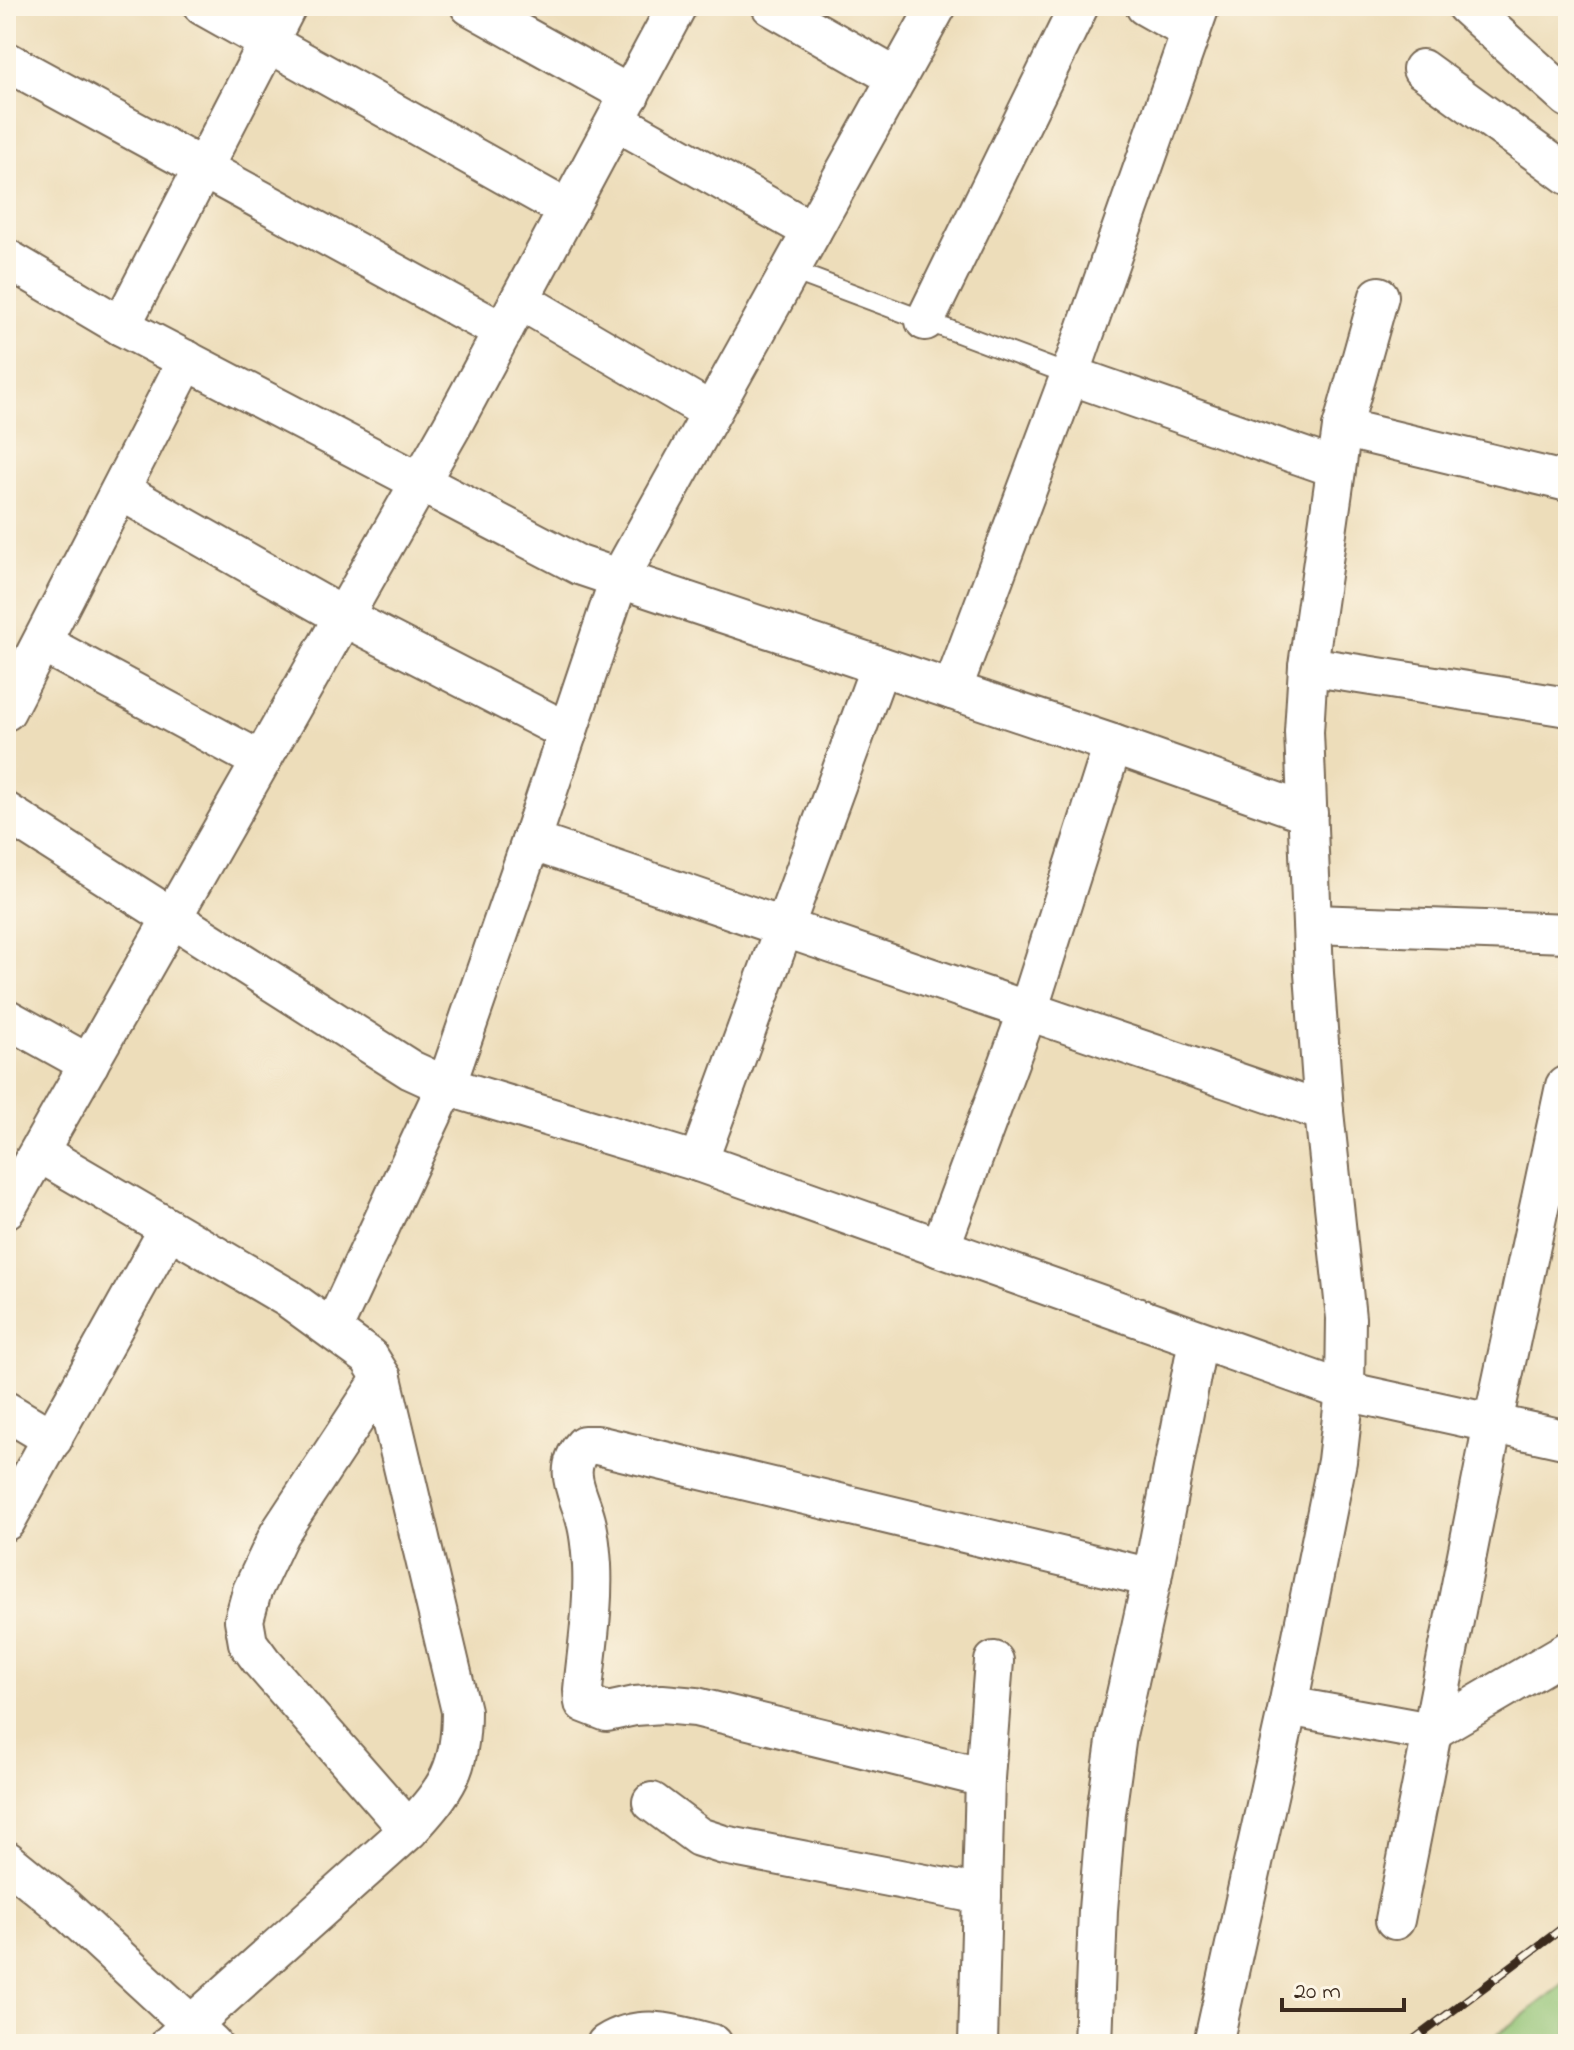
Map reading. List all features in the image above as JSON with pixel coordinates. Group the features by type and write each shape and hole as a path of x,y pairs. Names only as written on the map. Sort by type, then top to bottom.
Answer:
{"street":[{"path":"203,6 568,210"},
{"path":"121,326 287,6"},
{"path":"470,6 812,231"},
{"path":"7,1205 40,1153 420,482 677,6"},
{"path":"771,6 897,78"},
{"path":"333,1328 446,1086 619,579 937,6"},
{"path":"925,321 1079,6"},
{"path":"952,690 1070,375 1195,19 1145,6"},
{"path":"1466,6 1568,98"},
{"path":"6,61 203,170 711,412"},
{"path":"1422,69 1568,175"},
{"path":"6,258 121,326 579,565 1113,744 1308,813"},
{"path":"1213,2044 1288,1706 1337,1461 1345,1391 1346,1318 1324,1112 1304,732 1308,666 1342,428 1379,296"},
{"path":"6,711 187,360"},
{"path":"1070,375 1336,468"},
{"path":"1342,428 1568,482"},
{"path":"121,491 344,617 568,732"},
{"path":"42,643 261,761"},
{"path":"698,1162 880,666"},
{"path":"1308,666 1568,707"},
{"path":"940,1248 1028,1011 1113,744"},
{"path":"6,812 411,1070 446,1086 698,1162 1345,1391 1568,1440"},
{"path":"531,841 1324,1112"},
{"path":"1313,924 1568,933"},
{"path":"6,1018 89,1064"},
{"path":"1395,1920 1430,1732 1565,1086"},
{"path":"6,1860 60,1904 191,2037 409,1830 439,1797 459,1754 461,1711 382,1378 369,1357 288,1298 40,1153"},
{"path":"6,1521 168,1230"},
{"path":"1093,2044 1098,1910 1106,1813 1117,1735 1152,1578 1198,1340"},
{"path":"382,1378 279,1534 252,1591 244,1620 248,1643 262,1662 409,1830"},
{"path":"6,1411 53,1439"},
{"path":"985,1778 696,1707 662,1704 607,1712 584,1703 592,1566 587,1523 572,1471 574,1456 584,1445 597,1445 1152,1578"},
{"path":"1288,1706 1430,1732 1568,1651"},
{"path":"978,2044 985,1778 994,1661"},
{"path":"652,1802 699,1837 724,1845 982,1895"},
{"path":"606,2044 639,2030 673,2033 713,2044"}],"lane":[{"path":"790,270 1070,375"}],"green space":[{"path":"1568,1981 1568,2044 1485,2044"}],"railway":[{"path":"1408,2044 1568,1924"}]}
